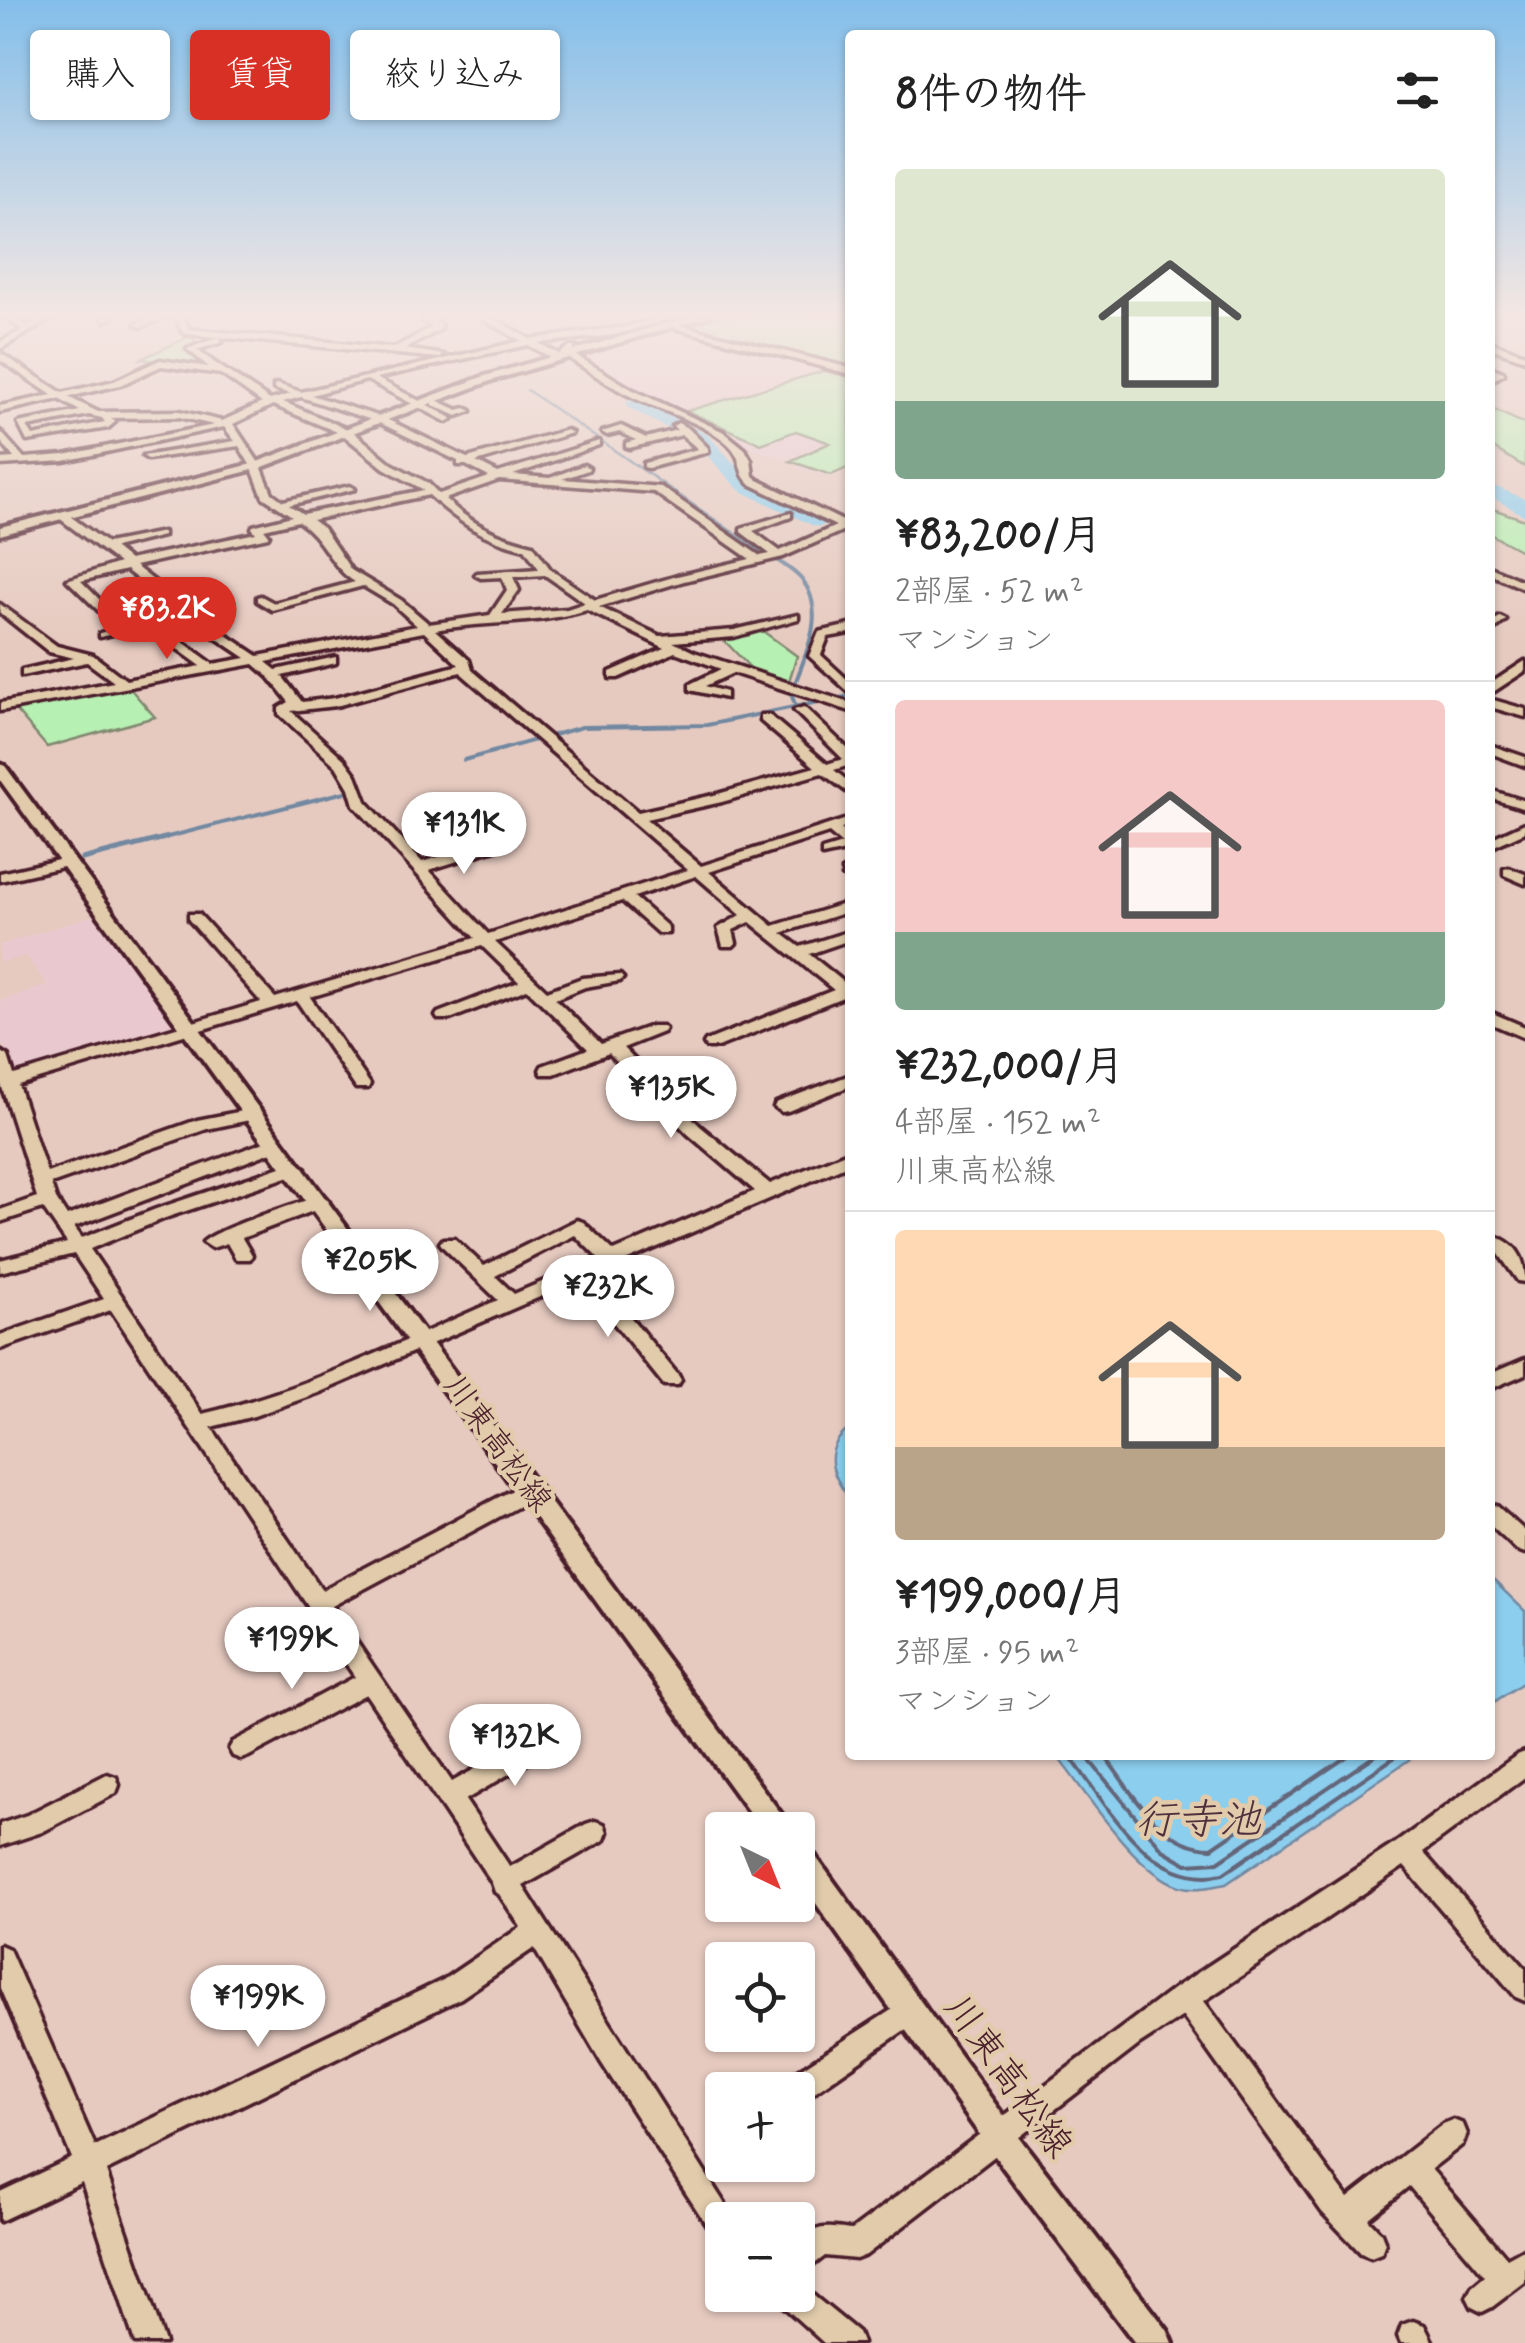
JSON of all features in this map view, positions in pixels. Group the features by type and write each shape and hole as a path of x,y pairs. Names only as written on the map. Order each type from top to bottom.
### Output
{"main road":[{"path":"0,531 256,466 367,425"},
{"name":"川東高松線","path":"0,769 187,1029 296,1168 767,1812"},
{"name":"川東高松線","path":"815,1879 1000,2137 1156,2343"}],"street":[{"path":"20,425 30,439 106,425"},
{"path":"0,462 64,458 219,425"},
{"path":"227,425 256,466 268,495 319,530 347,572 397,602 431,629 466,671 751,916 845,990"},
{"path":"328,425 348,433 362,449 434,495 461,519 490,536 529,547 547,572 593,606 674,648 845,706"},
{"path":"391,425 498,477 657,489 756,558"},
{"path":"702,425 740,449 748,478 845,526"},
{"path":"606,432 621,429 644,442"},
{"path":"462,462 517,447 559,430 502,439 517,447"},
{"path":"629,445 686,432 721,434"},
{"path":"648,464 705,450 686,432"},
{"path":"0,434 19,458"},
{"path":"140,442 156,470"},
{"path":"148,456 241,443"},
{"path":"162,591 103,609 74,580 264,535 257,528 434,495 596,443"},
{"path":"545,482 584,468"},
{"path":"282,504 350,489"},
{"path":"63,516 184,611 274,674 296,703 283,711 340,762 358,791 358,802 484,940 544,998 769,1193"},
{"path":"779,555 745,530 788,516"},
{"path":"0,692 4,706 431,629 593,606 756,558 779,555 845,528"},
{"path":"104,547 159,534"},
{"path":"1496,573 1525,568"},
{"path":"493,620 513,590 506,572"},
{"path":"482,575 547,572"},
{"path":"1496,573 1525,586"},
{"path":"261,599 272,607 362,583"},
{"path":"334,591 346,600"},
{"path":"0,607 53,649 89,658 124,684"},
{"path":"104,635 184,611"},
{"path":"659,640 734,633 794,617"},
{"path":"148,622 211,668"},
{"path":"845,630 823,634 815,656 845,686"},
{"path":"614,675 674,648"},
{"path":"26,673 89,658"},
{"path":"274,674 332,660"},
{"path":"291,707 336,702 466,667"},
{"path":"722,695 694,687 730,669"},
{"path":"1495,687 1523,670"},
{"path":"822,699 845,692"},
{"path":"1495,703 1525,712"},
{"path":"800,710 845,755"},
{"path":"765,718 845,786"},
{"path":"1495,751 1525,762"},
{"path":"639,816 845,762"},
{"path":"1495,796 1525,805"},
{"path":"7,1086 625,896 845,824"},
{"path":"1495,841 1525,826"},
{"path":"830,828 845,841"},
{"path":"419,868 497,844"},
{"path":"827,854 845,847"},
{"path":"0,877 67,862"},
{"path":"1509,872 1525,880"},
{"path":"625,896 663,930"},
{"path":"772,932 845,908"},
{"path":"728,943 724,928 751,916"},
{"path":"194,917 272,1004"},
{"path":"800,952 845,937"},
{"path":"544,998 582,982 615,978"},
{"path":"444,1016 529,984"},
{"path":"712,1044 845,994"},
{"path":"301,995 362,1084"},
{"path":"1495,1018 1525,1033"},
{"path":"548,1070 657,1029"},
{"path":"0,1056 43,1191 63,1224 538,1930 610,2052 708,2202"},
{"path":"782,1107 845,1082"},
{"path":"0,1216 43,1191 203,1124 253,1114"},
{"path":"63,1224 276,1144"},
{"path":"199,1422 247,1412 295,1394 845,1159"},
{"path":"0,1266 78,1247 162,1213 296,1168"},
{"path":"212,1242 320,1202"},
{"path":"482,1275 577,1226 610,1259"},
{"path":"232,1234 243,1256"},
{"path":"1495,1242 1525,1276"},
{"path":"449,1243 510,1302"},
{"path":"582,1271 671,1380"},
{"path":"0,1342 115,1302"},
{"path":"1495,1380 1525,1366"},
{"path":"317,1602 531,1490"},
{"path":"1495,1517 1525,1544"},
{"path":"240,1749 368,1682"},
{"path":"447,1798 556,1735"},
{"path":"815,2245 821,2240 856,2245 1186,1996 1406,1850 1525,1763"},
{"path":"0,1835 33,1824 107,1785"},
{"path":"504,1884 595,1832"},
{"path":"1406,1850 1525,1988"},
{"path":"0,2207 452,1989 538,1930"},
{"path":"0,1958 102,2195 150,2343"},
{"path":"1186,1996 1293,2149 1371,2242"},
{"path":"815,2075 910,2011"},
{"path":"1346,2216 1453,2134"},
{"path":"1410,2167 1504,2279"},
{"path":"811,2312 847,2343"}],"shaded area":[{"path":"711,425 845,425 845,470 829,477 796,468 799,465 748,447"},
{"path":"98,914 176,1023 170,1029 22,1072 15,1070 0,1039 0,1001 47,985 26,955 0,963 0,945"}],"green space":[{"path":"719,425 845,425 845,469 831,475 790,461 830,443 796,431 761,444"},
{"path":"1495,425 1525,425 1525,467 1495,449"},
{"path":"1495,510 1525,520 1525,553 1495,537"},
{"path":"760,629 797,656 788,684 757,675 722,638"},
{"path":"127,685 155,717 47,747 12,706"}],"water":[{"path":"845,1432 845,1492 832,1463"},
{"path":"1495,1582 1525,1611 1525,1681 1495,1702"},
{"name":"行寺池","path":"1060,1760 1409,1760 1226,1884 1197,1888 1179,1886 1162,1878 1112,1829"}],"waterway":[{"path":"578,425 753,546"},
{"path":"675,425 702,439 745,486 820,522"},
{"path":"1495,491 1520,503 1525,511"},
{"path":"749,543 790,569 810,593 814,622 791,694 796,707"},
{"path":"834,699 845,697"},
{"path":"796,707 823,701"},
{"path":"464,760 582,727 707,725 796,707"},
{"path":"796,707 798,712"},
{"path":"156,840 345,792"},
{"path":"82,859 165,838"}]}
